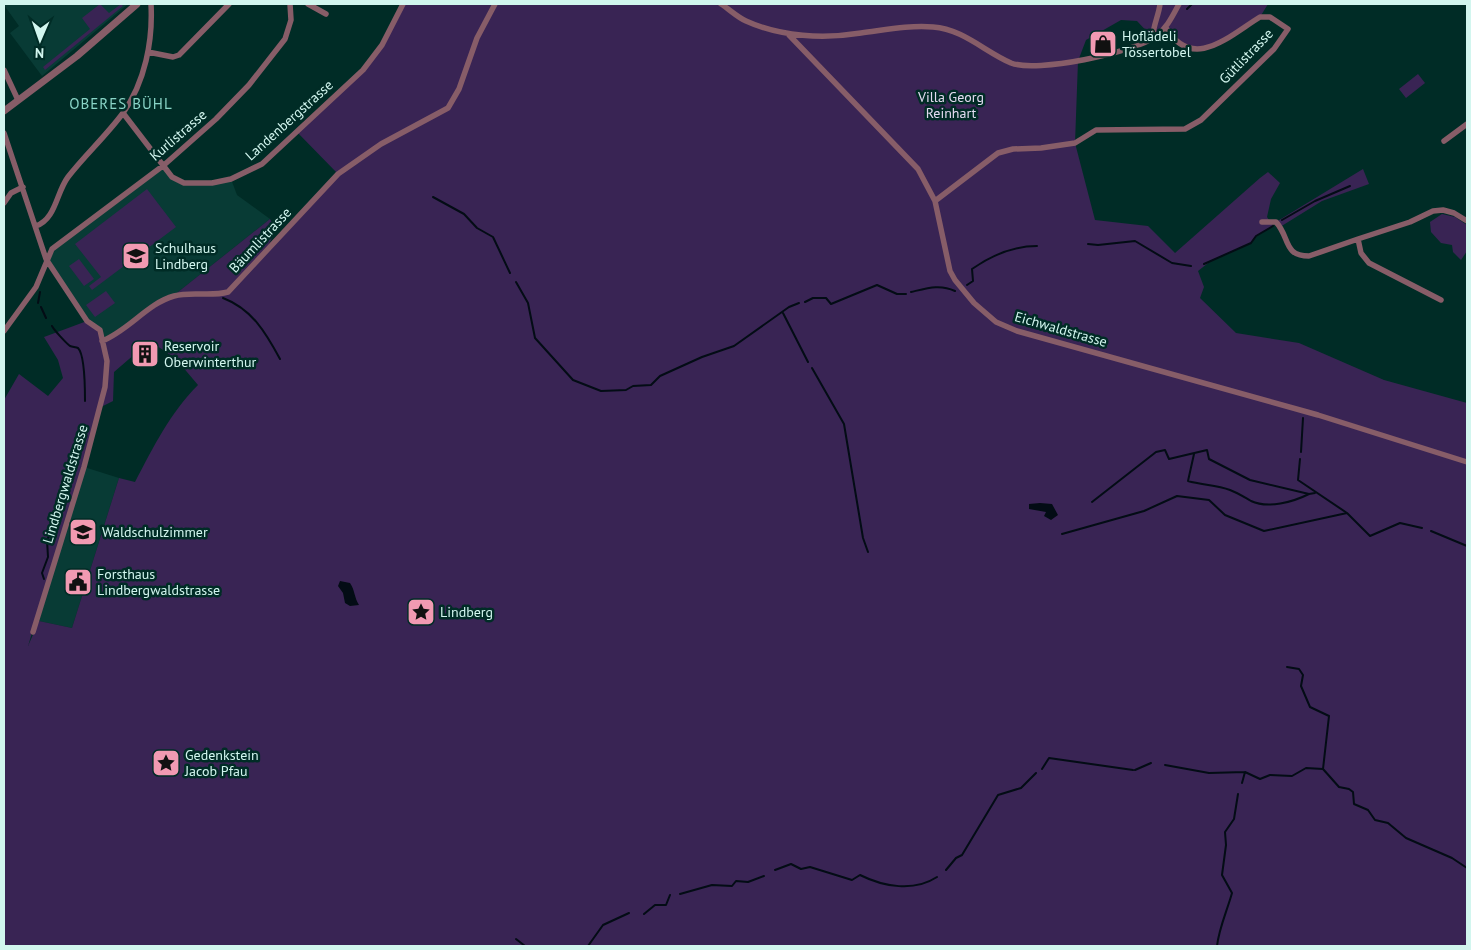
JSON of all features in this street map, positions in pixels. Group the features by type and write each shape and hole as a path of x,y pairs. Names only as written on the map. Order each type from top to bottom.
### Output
{"street":[{"path":"4,110 77,56 137,4"},
{"path":"36,226 45,222 50,217 60,189 68,177 123,112 142,75 148,52 151,34 151,4"},
{"path":"148,52 173,57 179,55 228,4"},
{"name":"Kurlistrasse","path":"46,259 52,249 164,164 232,103 276,52 290,28 290,4"},
{"path":"308,4 326,14"},
{"name":"Landenbergstrasse","path":"123,112 178,180 195,183 231,180 262,164 363,70 386,38 403,4"},
{"name":"Bäumlistrasse","path":"102,341 117,336 158,304 173,296 228,292 338,174 381,144 448,108 459,89 477,38 495,4"},
{"path":"721,4 745,21 789,35 859,34 900,27 934,27 956,32 1013,63 1032,65 1078,61 1137,47 1166,28 1178,4"},
{"path":"1153,38 1152,31 1158,20 1160,4"},
{"name":"Gütlistrasse","path":"935,202 998,153 1013,149 1041,148 1075,142 1096,130 1186,129 1201,120 1274,50 1288,29 1270,17 1260,17 1209,49 1194,50 1180,45 1166,28"},
{"name":"Eichwaldstrasse","path":"789,35 918,169 935,202 950,271 974,303 996,322 1017,331 1318,415 1467,462"},
{"path":"4,70 18,100"},
{"path":"1444,141 1467,124"},
{"path":"4,133 46,259 87,321 100,330 102,341"},
{"path":"4,202 11,193 22,186"},
{"path":"1262,222 1276,222 1282,230 1288,246 1296,254 1309,256 1410,222 1434,211 1454,213 1467,221"},
{"path":"1358,239 1361,253 1369,263 1442,300"},
{"path":"4,331 36,287 46,259"},
{"name":"Lindbergwaldstrasse","path":"33,632 84,468 101,406 107,361 102,341"}],"shaded area":[{"path":"128,4 42,76 10,33 19,26 4,5"},
{"name":"Schulhaus Lindberg","path":"164,165 172,177 184,183 231,179 237,195 270,219 173,296 102,341 46,259 52,249"},
{"name":"Waldschulzimmer","path":"84,467 119,478 72,628 39,621"},
{"path":"1029,504 1052,504 1058,515 1051,520 1044,516 1046,512 1029,509"},
{"path":"340,581 350,583 359,605 350,606 345,603 343,593 338,586"}],"green space":[{"path":"100,4 109,13 121,4 123,6 45,70 43,67 90,29 82,18"},
{"name":"Lindberg","path":"403,4 1268,4 1260,17 1209,49 1180,45 1166,28 1153,38 1137,21 1121,20 1086,40 1078,61 1075,143 1095,220 1148,226 1175,253 1268,172 1280,183 1271,199 1267,217 1273,226 1256,236 1251,243 1212,260 1198,271 1204,287 1200,298 1236,333 1299,343 1384,380 1467,403 1467,946 4,946 4,400 19,374 48,396 63,378 58,360 44,337 87,321 100,330 102,341 173,296 270,219 276,230 269,244 338,174 297,132 363,70 382,45","holes":["150,341 176,359 198,385 171,419 135,482 119,478 72,628 39,621 28,646 101,407 113,401 114,372"]},
{"path":"1418,74 1425,83 1406,98 1399,89"},
{"path":"1363,169 1369,184 1322,201 1280,227 1276,222"},
{"path":"147,189 176,227 92,290 89,286 101,277 75,244"},
{"path":"1442,214 1455,217 1467,225 1467,251 1461,260 1453,252 1452,245 1441,243 1431,232 1430,222"},
{"path":"79,259 94,279 84,286 69,266"},
{"path":"106,291 115,303 95,317 86,305"}],"waterway":[{"path":"1187,9 1192,4"},
{"path":"1282,220 1315,201 1350,186"},
{"path":"433,197 464,214 477,228 493,237 510,273"},
{"path":"1204,264 1251,243 1256,236 1273,226"},
{"path":"1088,244 1098,245 1135,241 1172,263 1191,266"},
{"path":"967,285 973,281 972,269 987,260 1003,252 1028,246 1037,246"},
{"path":"516,282 528,303 535,338 573,380 601,391 626,390 633,386 651,385 660,376 702,357 734,346 789,307 799,303"},
{"path":"805,302 813,298 826,298 831,304 877,285 897,294 906,294"},
{"path":"911,292 939,287 955,291"},
{"path":"38,303 40,292"},
{"path":"223,298 250,315 263,331 280,359"},
{"path":"41,307 46,318"},
{"path":"783,313 808,362"},
{"path":"52,326 70,346 78,348 80,352 84,373 85,401"},
{"path":"812,368 844,424 863,538 868,552"},
{"path":"1301,452 1303,418"},
{"path":"1092,502 1156,452 1165,450 1169,459 1207,450 1209,459 1250,480 1309,494 1315,493"},
{"path":"1194,454 1188,481 1225,488 1251,501 1265,504 1288,502 1309,494"},
{"path":"1300,459 1298,480 1347,513 1370,536 1400,523 1422,528"},
{"path":"44,579 42,573 48,557 47,540 55,525 62,495"},
{"path":"1062,534 1144,511 1177,496 1209,500 1225,515 1264,531 1347,513"},
{"path":"1431,531 1467,546"},
{"path":"1287,667 1299,669 1303,675 1301,686 1310,707 1329,716 1323,769"},
{"path":"1042,769 1049,758 1133,770"},
{"path":"1135,770 1151,763"},
{"path":"1165,765 1209,773 1245,772 1260,779 1270,775 1292,776 1306,768 1323,769 1339,787 1353,792 1354,804 1368,810 1375,820 1388,823 1406,838 1452,858 1467,868"},
{"path":"1242,783 1245,772"},
{"path":"946,870 956,858 962,855 998,795 1021,788 1036,773"},
{"path":"1217,946 1221,926 1232,893 1222,875 1226,845 1225,832 1234,819 1238,794"},
{"path":"775,870 791,864 801,869 810,867 852,880 860,875 889,885 899,886 919,885 937,877"},
{"path":"680,894 712,885 732,886 736,881 748,882 764,876"},
{"path":"644,914 655,905 666,905 670,895"},
{"path":"588,946 603,925 629,913"},
{"path":"516,939 525,946"}],"place":[{"name":"Hoflädeli Tössertobel","path":"1103,44"},
{"name":"Schulhaus Lindberg","path":"136,256"},
{"name":"Reservoir Oberwinterthur","path":"145,354"},
{"name":"Waldschulzimmer","path":"83,532"},
{"name":"Forsthaus Lindbergwaldstrasse","path":"78,582"},
{"name":"Lindberg","path":"421,612"},
{"name":"Gedenkstein Jacob Pfau","path":"166,763"}],"district":[{"name":"OBERES BÜHL","path":"121,104"}],"park label":[{"name":"Villa Georg Reinhart","path":"951,105"}]}
